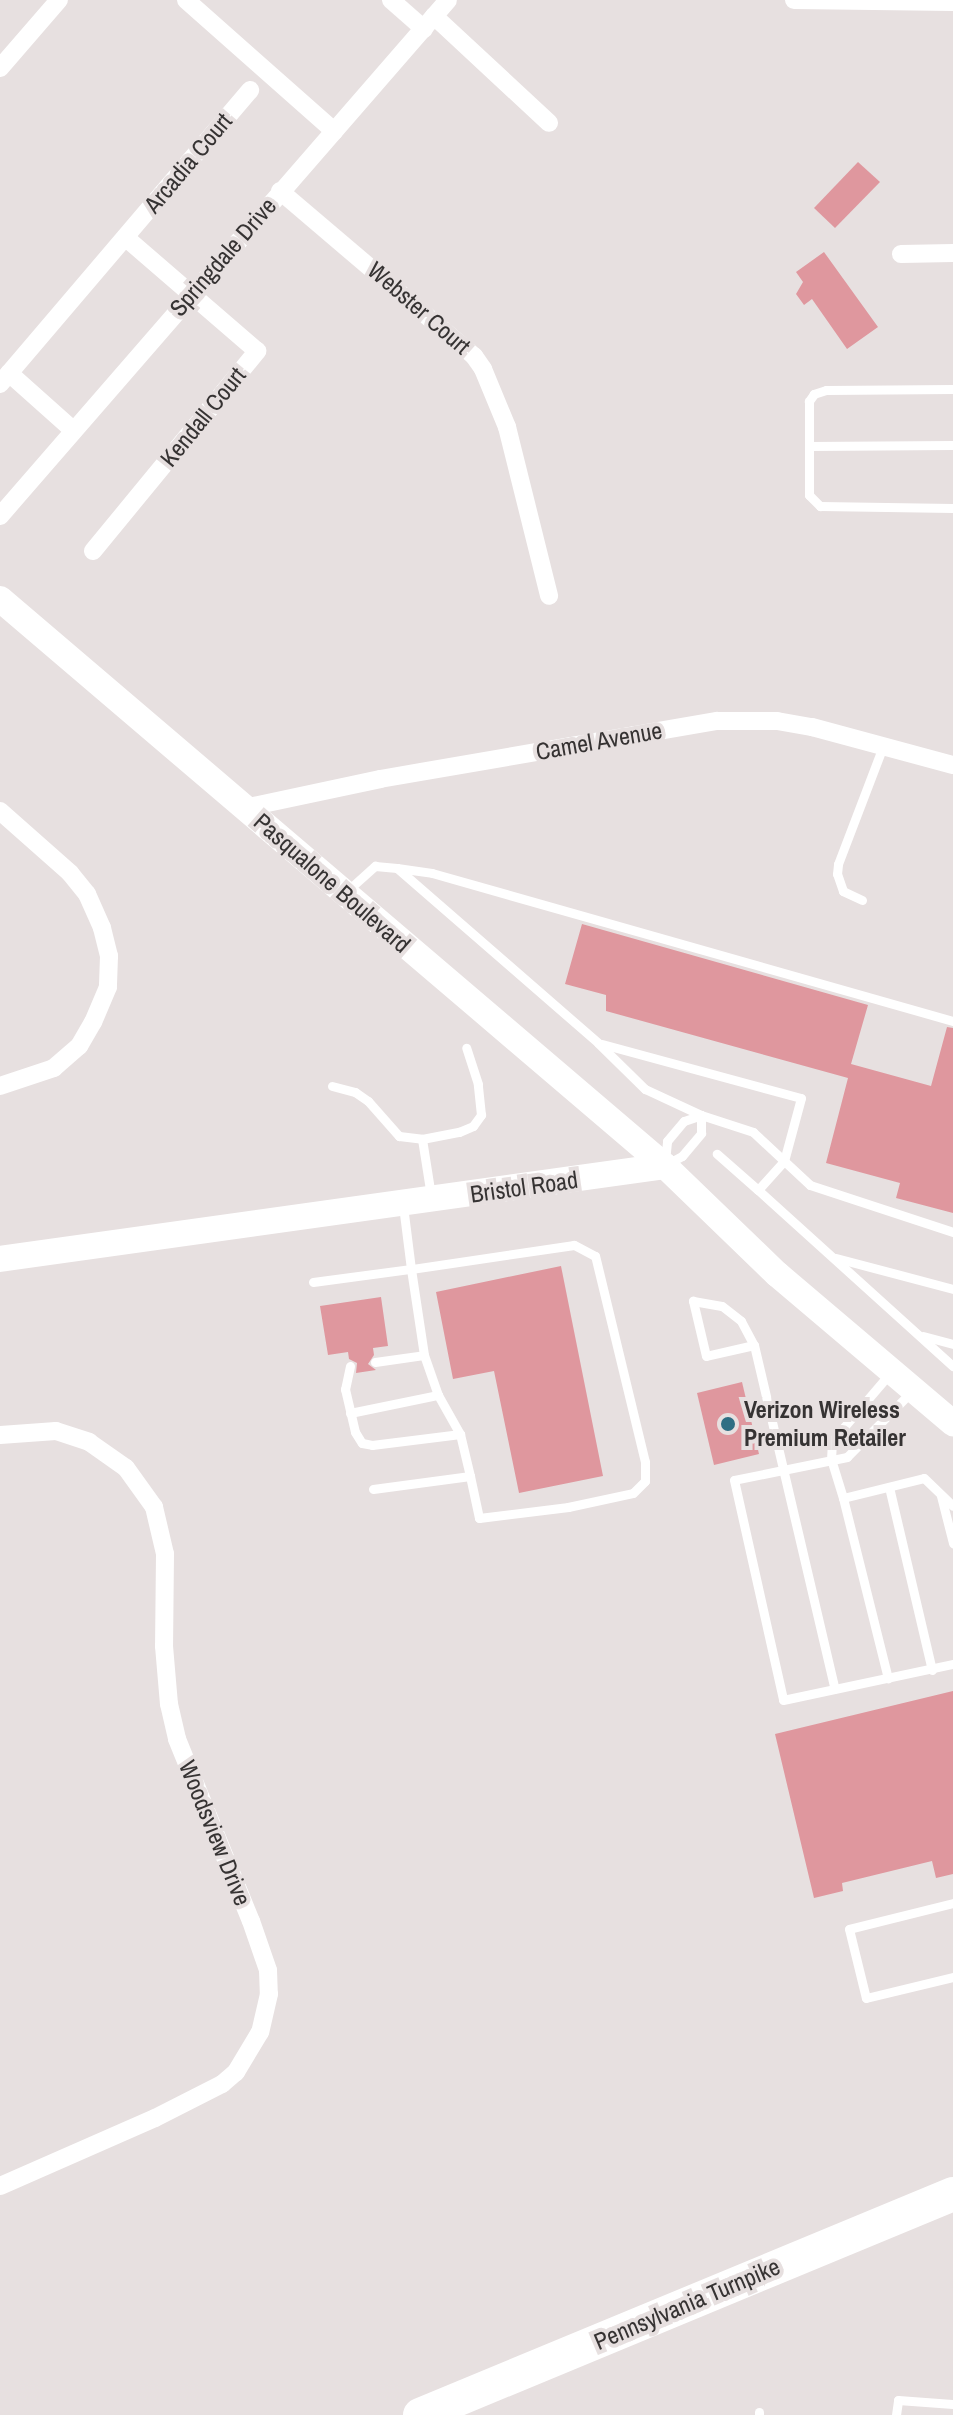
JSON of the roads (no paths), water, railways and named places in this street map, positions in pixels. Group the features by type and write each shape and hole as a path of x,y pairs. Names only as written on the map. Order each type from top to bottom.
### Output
{"highway":[{"name":"Pennsylvania Turnpike","path":"420,2415 953,2194"},
{"name":"Pennsylvania Turnpike","path":"478,2415 953,2218"}],"main road":[{"name":"Pasqualone Boulevard","path":"0,599 665,1166"},
{"name":"Bristol Road","path":"0,1259 665,1166"},
{"path":"665,1166 777,1274 953,1423"}],"street":[{"path":"0,68 59,0"},
{"path":"186,0 334,131"},
{"path":"391,0 429,22 549,123"},
{"name":"Springdale Drive","path":"0,516 448,0"},
{"path":"794,0 953,2"},
{"name":"Arcadia Court","path":"73,430 5,378 250,90"},
{"name":"Webster Court","path":"280,191 474,356 483,369 507,427 549,596"},
{"path":"125,237 191,294"},
{"path":"901,254 953,253"},
{"name":"Kendall Court","path":"93,551 257,351 191,294"},
{"name":"Camel Avenue","path":"244,808 380,779 693,724 777,721 953,765"},
{"path":"0,811 70,873 87,894 102,928 109,956 108,987 79,1046 54,1068 0,1086"},
{"name":"Woodsview Drive","path":"0,1435 56,1431 89,1442 126,1468 154,1507 165,1554 164,1646 169,1704 177,1739 251,1921 268,1970 269,1994 260,2032 236,2072 222,2084 155,2118 0,2186"}],"lane":[{"path":"953,389 826,390 814,394 809,401 809,495 820,506 953,508"},
{"path":"809,446 953,445"},
{"path":"862,900 843,891 837,874 883,746"},
{"path":"344,895 375,866 432,873 953,1021"},
{"path":"397,868 598,1043 645,1089 701,1115 753,1132 810,1185 953,1232"},
{"path":"598,1043 801,1098 784,1161 758,1190"},
{"path":"332,1086 355,1092 368,1101 399,1136 422,1139 459,1132 478,1122 481,1106 478,1084 466,1048"},
{"path":"665,1166 667,1141 684,1121 701,1115"},
{"path":"665,1166 682,1156 701,1133 701,1115"},
{"path":"422,1139 432,1199"},
{"path":"717,1154 953,1366"},
{"path":"313,1282 411,1269 574,1245 595,1256 645,1462 645,1481 633,1493 568,1507 479,1518 460,1434 438,1395 424,1355 411,1269 403,1203"},
{"path":"832,1257 953,1289"},
{"path":"754,1345 706,1356 693,1301 722,1306 741,1321 754,1345 835,1689"},
{"path":"920,1335 953,1344"},
{"path":"375,1362 424,1355"},
{"path":"350,1366 345,1389 355,1432 362,1443 372,1445 460,1434"},
{"path":"888,1678 831,1459 832,1441 892,1371"},
{"path":"913,1389 847,1457 734,1480 783,1700 953,1664"},
{"path":"350,1413 438,1395"},
{"path":"373,1489 470,1476"},
{"path":"843,1498 924,1478 953,1506"},
{"path":"889,1487 932,1670"},
{"path":"941,1495 953,1543"},
{"path":"953,1903 849,1929 866,1998 953,1977"},
{"path":"896,2415 898,2400 953,2404"}],"place":[{"name":"Verizon Wireless Premium Retailer","path":"728,1424"}]}
